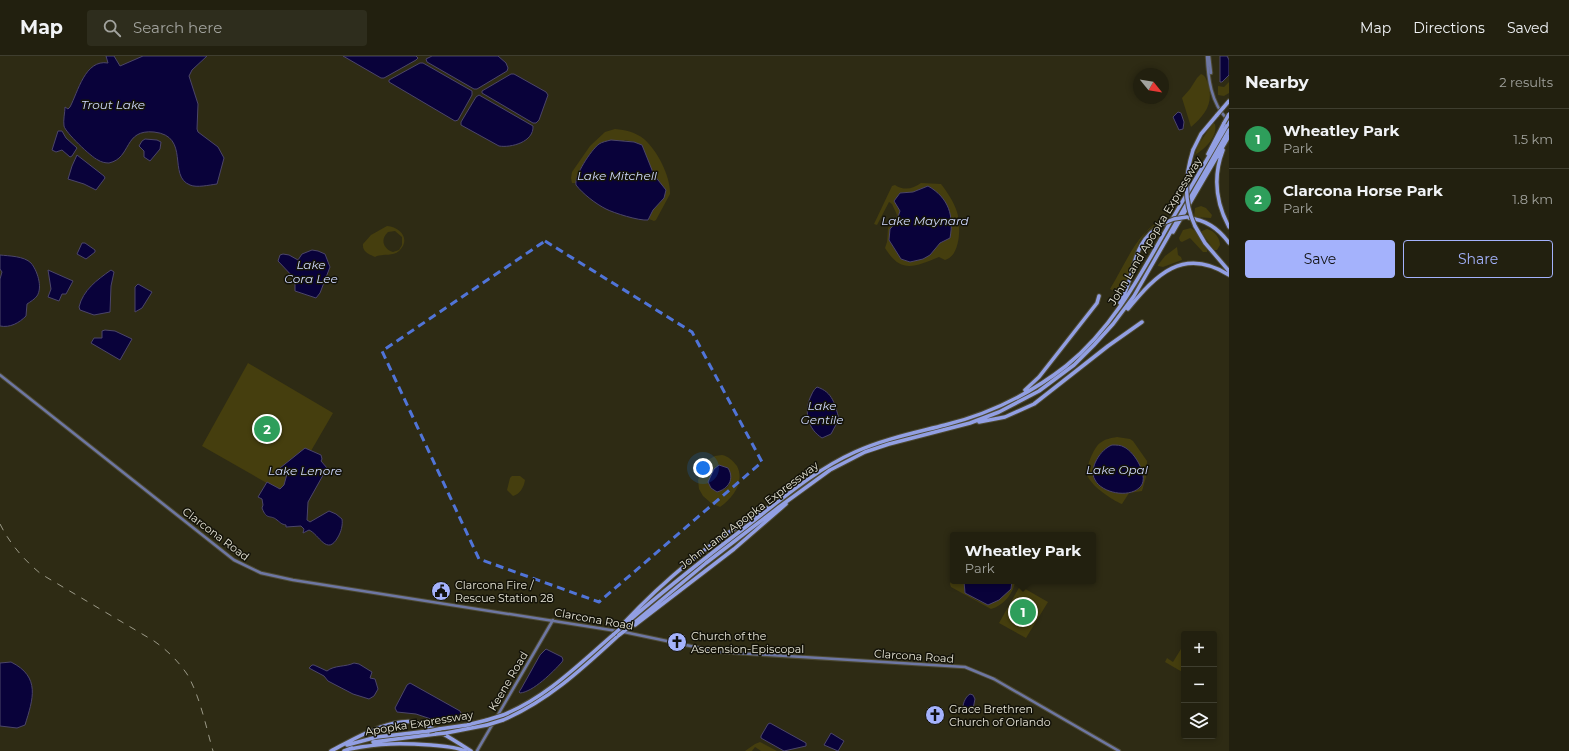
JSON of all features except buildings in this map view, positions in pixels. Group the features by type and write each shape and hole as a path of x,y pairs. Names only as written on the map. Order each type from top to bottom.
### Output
{"highway":[{"path":"1229,101 1201,134 1193,150 1187,176 1186,192 1188,210 1195,226 1205,243 1229,271"},
{"path":"1228,124 1229,114"},
{"name":"John Land Apopka Expressway","path":"630,627 673,589 828,468 855,452 882,441 946,425 978,415 1006,403 1033,388 1066,366 1089,345 1105,327 1130,294 1192,184 1228,124"},
{"name":"John Land Apopka Expressway","path":"828,468 865,452 889,444 970,423 1011,406 1050,383 1080,359 1113,324 1134,296 1228,124"},
{"path":"1159,252 1185,213 1229,137"},
{"path":"1229,137 1220,159 1216,179 1219,202 1229,228"},
{"path":"1105,327 1123,299 1140,245 1152,230 1174,219 1186,217 1200,220 1212,226 1222,234 1229,243"},
{"path":"1113,324 1153,280 1172,268 1186,264 1201,264 1216,268 1229,275"},
{"path":"1006,403 1030,387 1039,377 1097,303 1099,296"},
{"path":"970,423 1005,417 1034,404 1108,346 1142,322"},
{"name":"John Land Apopka Expressway","path":"622,626 674,583 783,498 823,472"},
{"path":"630,627 734,549 792,497"},
{"path":"622,626 664,583 735,527 783,498"},
{"name":"Apopka Expressway","path":"331,751 367,739 467,725 503,715 529,702 550,689 622,626"},
{"name":"Apopka Expressway","path":"344,751 380,741 446,733 487,725 503,720 524,710 551,694 630,627"},
{"path":"331,751 388,725 403,721 415,722 424,725 471,751"},
{"path":"350,749 400,743 448,746 465,751"}],"main road":[{"path":"1208,56 1211,86 1216,104 1228,124"},
{"name":"Clarcona Road","path":"0,375 234,560 261,573 293,580 635,634 719,652 965,667 994,679 1119,751"},
{"name":"Keene Road","path":"477,751 553,620"}],"highlighted area":[{"path":"545,241 692,332 762,462 599,602 479,559 382,351"}],"shaded area":[{"path":"1201,74 1205,77 1210,91 1209,103 1204,113 1191,127 1182,98"},
{"path":"1229,82 1229,93 1224,96 1218,95 1218,86 1224,87"},
{"path":"1213,123 1215,124 1215,133 1213,138 1207,146 1195,155 1198,145"},
{"path":"615,129 630,132 644,139 654,150 666,172 670,187 670,194 656,220 654,221 649,219 653,210 661,201 658,180 650,167 642,145 625,140 576,183 572,183 572,172 590,146 605,132"},
{"path":"921,183 941,184 957,212 959,231 957,246 950,257 945,260 939,257 909,266 897,262 885,248 888,228 895,223 897,215 892,204 889,202 877,225 874,224 892,186 895,185 905,189","holes":["928,186 952,226 950,237 940,243 930,255 910,262 901,259 889,240 900,211 895,201 900,193 913,192"]},
{"path":"1201,206 1206,208 1212,215 1211,218 1194,217 1195,208"},
{"path":"1164,218 1146,232 1154,224"},
{"path":"387,226 392,227 400,231 403,235 403,247 396,253 375,257 366,252 363,247 363,244 371,235","holes":["395,231 402,237 402,245 399,250 393,252 387,249 383,241 388,232"]},
{"path":"1191,228 1195,231 1207,248 1207,252 1203,252 1190,238 1182,242 1180,241 1179,238 1183,230"},
{"path":"1207,229 1215,233 1218,237 1220,245 1217,250 1214,250 1202,233 1202,231"},
{"path":"1146,232 1139,242 1129,275 1120,294 1116,295 1116,292 1110,289 1132,249"},
{"path":"1177,247 1178,255 1182,260 1163,267 1158,266 1165,256"},
{"path":"248,363 333,413 286,494 202,446"},
{"path":"1117,437 1130,439 1133,441 1147,461 1146,477 1142,491 1129,493 1122,504 1113,500 1098,489 1090,481 1087,474 1090,459 1098,445 1108,439","holes":["1119,445 1128,449 1143,483 1141,487 1138,490 1119,492 1099,486 1093,476 1099,455 1104,450"]},
{"path":"722,455 732,461 737,466 740,478 739,484 733,494 720,507 711,503 703,496 699,489 698,480 706,461 715,456","holes":["716,466 730,482 728,487 723,490 709,485 708,482"]},
{"path":"512,476 520,476 525,480 524,485 518,494 513,496 507,490 510,478"},
{"path":"950,584 964,584 965,593 988,605 1011,589 1012,584 1014,584 1013,590 1004,602 991,609 951,587"},
{"path":"1020,586 1048,602 1026,638 999,623"},
{"path":"1181,649 1181,671 1165,662 1167,658 1173,662"},
{"path":"760,742 777,751 761,751 755,747 752,751 745,751"}],"water":[{"name":"Trout Lake","path":"106,56 114,56 120,66 143,56 207,56 192,70 189,76 198,104 198,132 218,147 224,158 217,184 196,186 190,185 183,180 180,173 176,148 172,141 165,135 154,132 144,132 137,135 132,139 121,156 109,163 102,162 95,158 65,129 65,107 68,109 70,107 79,85 88,71 93,66 100,63 108,63"},
{"path":"343,56 416,56 418,58 384,78 381,78"},
{"path":"432,56 498,56 506,63 508,68 507,71 477,89 474,89 427,62 426,59"},
{"path":"1220,56 1227,56 1229,60 1229,75 1222,82 1220,82"},
{"path":"420,63 423,63 472,91 472,95 458,120 455,121 389,82 389,80"},
{"path":"511,74 514,74 546,92 548,95 539,120 536,123 533,123 482,93 482,91"},
{"path":"479,95 533,126 530,136 521,143 515,145 499,146 461,125 461,122 476,97"},
{"path":"1178,112 1181,113 1184,122 1183,129 1179,130 1173,117"},
{"path":"58,131 62,131 66,138 77,148 72,156 70,157 62,150 56,152 52,150"},
{"path":"145,139 157,140 161,142 160,149 150,161 144,157 144,151 139,146"},
{"name":"Lake Mitchell","path":"611,140 634,142 642,145 654,175 666,190 664,198 653,210 648,220 620,215 606,209 582,192 576,185 580,170 592,152 599,144"},
{"path":"77,155 104,176 105,178 96,190 68,179"},
{"name":"Lake Maynard","path":"928,186 941,196 948,208 951,222 950,238 940,243 930,255 923,259 910,262 901,259 889,240 890,229 896,223 900,211 894,201 900,193 913,192"},
{"path":"82,243 85,243 95,250 95,252 86,259 77,254"},
{"name":"Lake Cora Lee","path":"312,250 325,254 330,267 320,293 316,298 295,291 295,279 278,261 280,255 283,254 289,255 298,260 302,254"},
{"path":"0,255 24,259 31,263 39,283 39,292 37,296 27,304 26,316 11,326 0,326 0,279 2,272 0,269"},
{"path":"48,270 73,281 66,294 62,294 59,301 48,297 51,289"},
{"path":"111,270 114,272 111,286 110,312 94,315 80,310 79,307 81,301 87,290"},
{"path":"138,284 152,292 142,308 135,312 135,287"},
{"path":"102,331 115,331 132,339 120,360 91,343 94,338 102,338"},
{"name":"Lake Gentile","path":"817,387 827,392 830,396 839,419 831,434 822,438 813,430 807,415 810,398"},
{"name":"Lake Opal","path":"1112,445 1121,446 1128,450 1133,454 1140,466 1143,478 1142,484 1134,491 1128,493 1116,493 1103,488 1095,480 1093,475 1094,465 1104,450"},
{"name":"Lake Lenore","path":"305,448 321,455 321,461 327,468 308,502 307,520 310,522 329,511 342,519 341,531 334,543 330,545 327,545 309,530 303,533 304,529 301,526 286,527 286,525 282,524 275,518 265,515 262,508 262,499 258,497 267,482 280,489 284,485 287,474 278,473 280,468"},
{"path":"719,465 728,468 731,476 727,486 721,491 717,492 711,488 708,482 714,469"},
{"path":"964,584 1012,584 1011,589 999,600 988,605 965,593"},
{"path":"546,649 562,657 562,662 537,685 525,692 520,693 519,692 540,655"},
{"path":"11,662 21,668 27,675 31,682 32,689 32,698 25,725 17,728 0,726 0,663"},
{"path":"354,663 359,664 372,672 370,678 375,679 378,689 374,696 369,699 353,694 328,681 324,676 309,668 314,665 327,671"},
{"path":"410,683 460,711 462,715 460,718 437,721 416,714 397,712 395,708 407,685"},
{"path":"970,694 973,695 975,699 973,709 967,712 963,711 964,701"},
{"path":"770,723 806,743 806,746 784,751 761,738 768,724"},
{"path":"831,733 844,741 838,751 824,745"}],"railway":[{"path":"0,524 18,551 41,574 154,641 176,660 187,674 196,692 213,751"}],"place":[{"name":"Clarcona Horse Park","path":"267,429"},
{"name":"Clarcona Fire / Rescue Station 28","path":"441,591"},
{"name":"Wheatley Park","path":"1023,612"},
{"name":"Church of the Ascension-Episcopal","path":"677,642"},
{"name":"Grace Brethren Church of Orlando","path":"935,715"}]}
